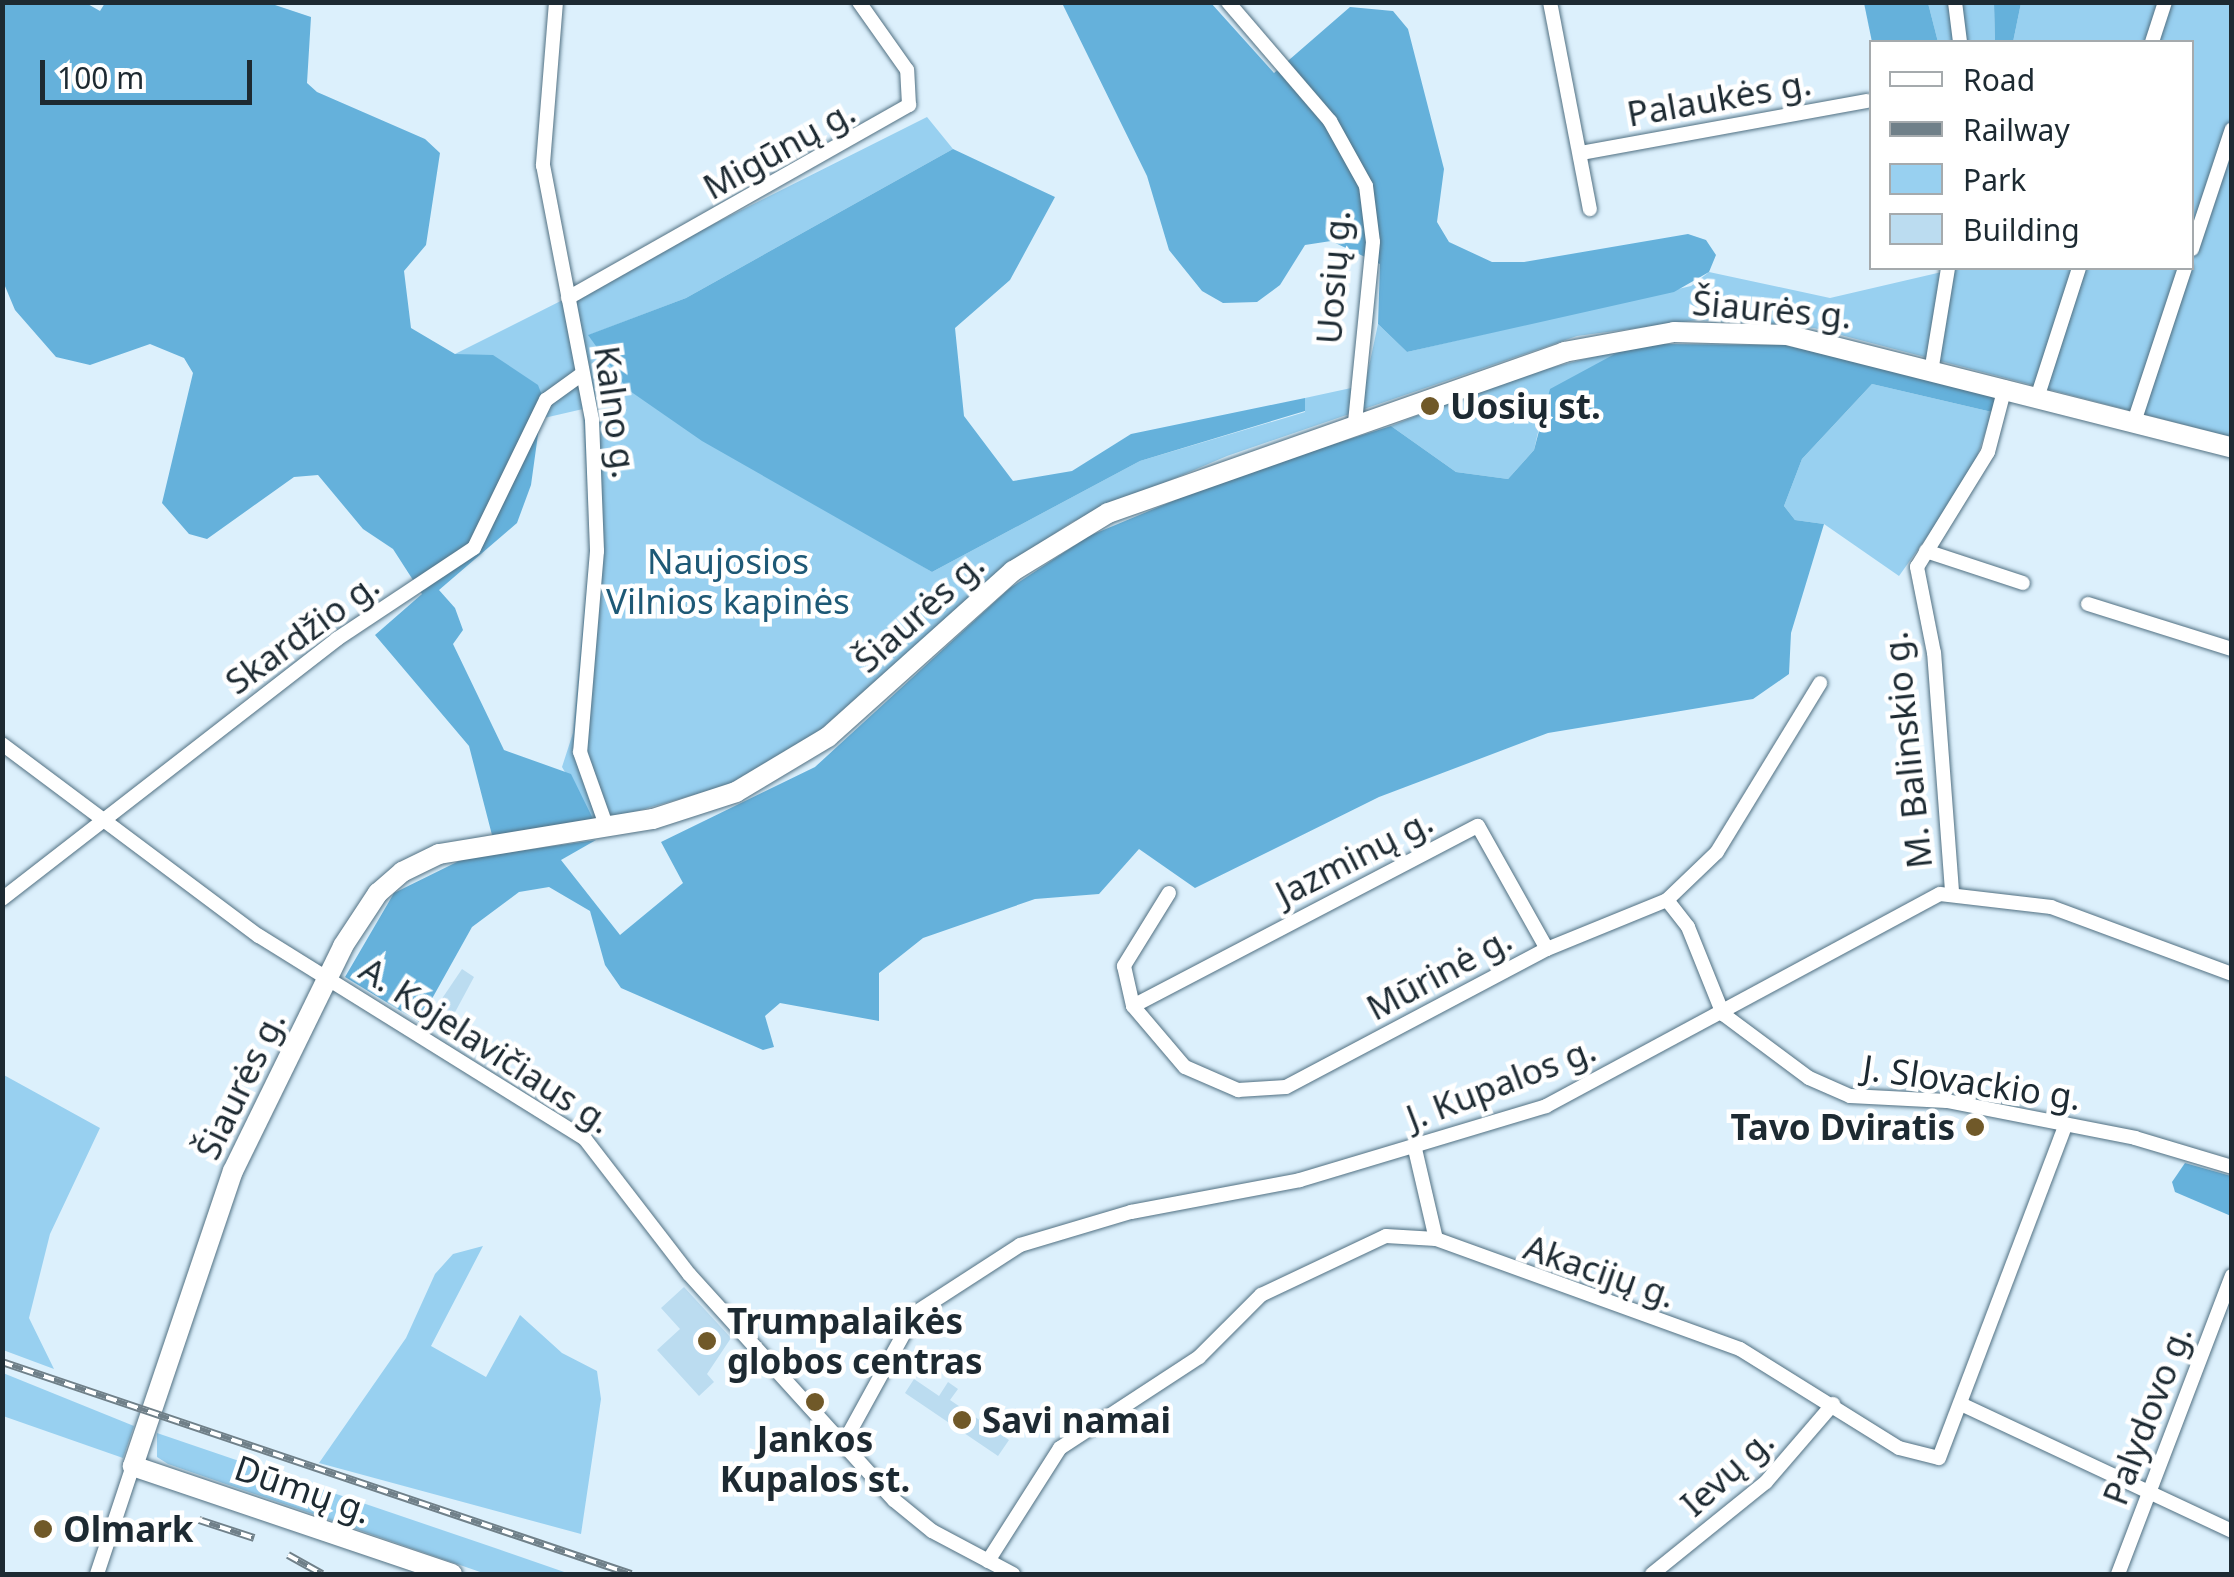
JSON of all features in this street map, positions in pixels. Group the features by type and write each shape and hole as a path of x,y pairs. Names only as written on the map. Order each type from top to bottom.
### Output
{"main road":[{"name":"Šiaurės g.","path":"133,1466 213,1220 328,979 378,893 419,862 690,810 797,759 1013,572 1108,513 1537,359 1674,332 1788,335 1932,366 2232,448"},
{"name":"Dūmų g.","path":"133,1466 452,1574"}],"street":[{"name":"Kalno g.","path":"556,2 544,166 582,374 598,508 580,752 607,828"},
{"name":"Migūnų g.","path":"568,298 909,105 910,76 859,2"},
{"name":"Uosių g.","path":"1228,2 1330,122 1366,186 1372,242 1355,422"},
{"path":"1550,2 1590,209"},
{"path":"1955,2 1960,40"},
{"path":"2153,40 2165,2"},
{"name":"Palaukės g.","path":"1582,154 1867,101"},
{"path":"2194,243 2232,129"},
{"path":"1932,366 1948,270"},
{"path":"2038,395 2079,270"},
{"path":"2134,422 2184,270"},
{"name":"Skardžio g.","path":"2,900 107,823 337,639 474,548 546,400 582,374"},
{"name":"M. Balinskio g.","path":"1952,892 1934,653 1915,587 1926,551 1988,452 2005,386"},
{"path":"1926,551 2023,583"},
{"path":"2088,604 2232,649"},
{"name":"Mūrinė g.","path":"1133,1006 1185,1066 1258,1091 1299,1081 1547,949 1667,900 1717,852 1820,682"},
{"name":"A. Kojelavičiaus g.","path":"2,744 328,979 602,1153 688,1274 842,1446 915,1519 1013,1574"},
{"name":"Jazminų g.","path":"1133,1006 1478,826 1547,949"},
{"path":"1952,892 2051,907 2232,974"},
{"name":"J. Kupalos g.","path":"842,1446 916,1314 1020,1245 1415,1149 1582,1091 1952,892"},
{"path":"1133,1006 1124,966 1169,893"},
{"path":"1667,900 1688,927 1723,1014"},
{"name":"J. Slovackio g.","path":"1723,1014 1770,1054 1850,1096 1931,1099 2066,1124 2232,1167"},
{"name":"Akacijų g.","path":"988,1561 1048,1458 1199,1357 1260,1295 1368,1240 1436,1239 1740,1348 1899,1448 1935,1459 1964,1405 2066,1124"},
{"path":"1415,1149 1436,1239"},
{"name":"Palydovo g.","path":"2118,1574 2232,1276"},
{"name":"Ievų g.","path":"1652,1574 1766,1482 1833,1404"},
{"path":"1964,1405 2232,1531"},
{"name":"Šiaurės g.","path":"98,1574 133,1466"}],"green space":[{"path":"1928,3 1994,3 1995,40 1937,40"},
{"name":"Naujosios Vilnios kapinės","path":"2021,3 2231,3 2231,437 1814,328 1698,320 1577,336 1227,456 1072,522 1004,567 815,735 732,784 595,823 562,767 573,733 590,548 583,409 544,418 455,354 927,117 953,149 686,298 589,335 627,389 932,572 1140,461 1305,412 1305,398 1365,385 1378,324 1407,352 1691,286 1709,272 1830,298 1950,270 2194,270 2194,40 2013,40"},
{"path":"1624,349 1539,428 1534,450 1508,479 1456,472 1391,426 1515,377"},
{"path":"1872,384 1992,412 1971,475 1899,576 1824,524 1795,520 1784,506 1802,459"},
{"path":"2,1074 100,1128 50,1234 29,1318 54,1369 3,1350"},
{"path":"483,1246 431,1346 486,1377 520,1315 562,1353 597,1371 601,1399 581,1534 319,1463 406,1338 435,1274 453,1254"},
{"path":"3,1373 134,1426 123,1458 3,1416"},
{"path":"157,1433 570,1574 486,1574 168,1464 157,1457"}],"shaded area":[{"path":"266,2 311,17 307,83 317,92 425,139 440,153 426,245 404,271 411,328 455,354 493,355 538,385 543,398 531,485 517,523 439,590 455,608 463,630 453,644 504,750 571,774 595,823 492,835 469,746 375,635 422,594 393,549 363,529 318,475 294,477 207,539 189,534 162,503 193,373 184,358 150,344 90,365 56,357 15,310 2,279 2,3 86,3 100,11 105,3"},
{"path":"1062,3 1211,3 1274,73 1350,7 1393,11 1408,29 1444,169 1437,222 1449,242 1492,262 1524,262 1688,234 1706,240 1716,255 1709,272 1674,292 1407,352 1378,324 1380,264 1331,241 1305,245 1280,285 1257,302 1223,303 1202,291 1169,250 1147,176"},
{"path":"1864,3 1928,3 1937,40 1872,40"},
{"path":"1994,3 2021,3 2013,40 1995,40"},
{"path":"953,149 1055,197 1010,280 955,328 964,416 1013,481 1072,471 1131,434 1305,398 1305,411 1140,461 932,572 702,441 627,389 588,335 686,298"},
{"path":"1659,344 1784,345 1998,395 1992,412 1872,384 1802,459 1784,506 1795,520 1824,524 1791,633 1789,674 1753,699 1548,733 1379,797 1195,888 1139,849 1099,894 1035,899 923,938 879,973 879,1021 780,1003 765,1016 774,1047 763,1050 621,988 605,965 590,911 549,887 519,892 472,927 419,1022 345,977 394,893 463,859 596,840 561,860 620,935 683,883 661,842 815,767 1010,588 1089,536 1233,476 1391,426 1456,472 1508,479 1534,450 1550,389 1624,349"},
{"path":"2185,1163 2231,1176 2231,1216 2175,1192 2172,1182"}],"building":[{"path":"462,969 474,977 453,1016 437,1006"},
{"name":"Trumpalaikės globos centras","path":"684,1287 731,1338 707,1374 714,1382 699,1396 657,1350 680,1329 661,1308"},
{"name":"Savi namai","path":"914,1379 939,1396 948,1382 958,1389 950,1400 1009,1440 998,1456 905,1393"}],"railway":[{"path":"2,1362 631,1574"},
{"path":"199,1520 254,1538"},
{"path":"288,1555 322,1574"}],"place":[{"name":"Uosių st.","path":"1430,406"},
{"name":"Tavo Dviratis","path":"1975,1127"},
{"name":"Trumpalaikės globos centras","path":"707,1341"},
{"name":"Jankos Kupalos st.","path":"815,1402"},
{"name":"Savi namai","path":"962,1420"},
{"name":"Olmark","path":"43,1529"}]}
